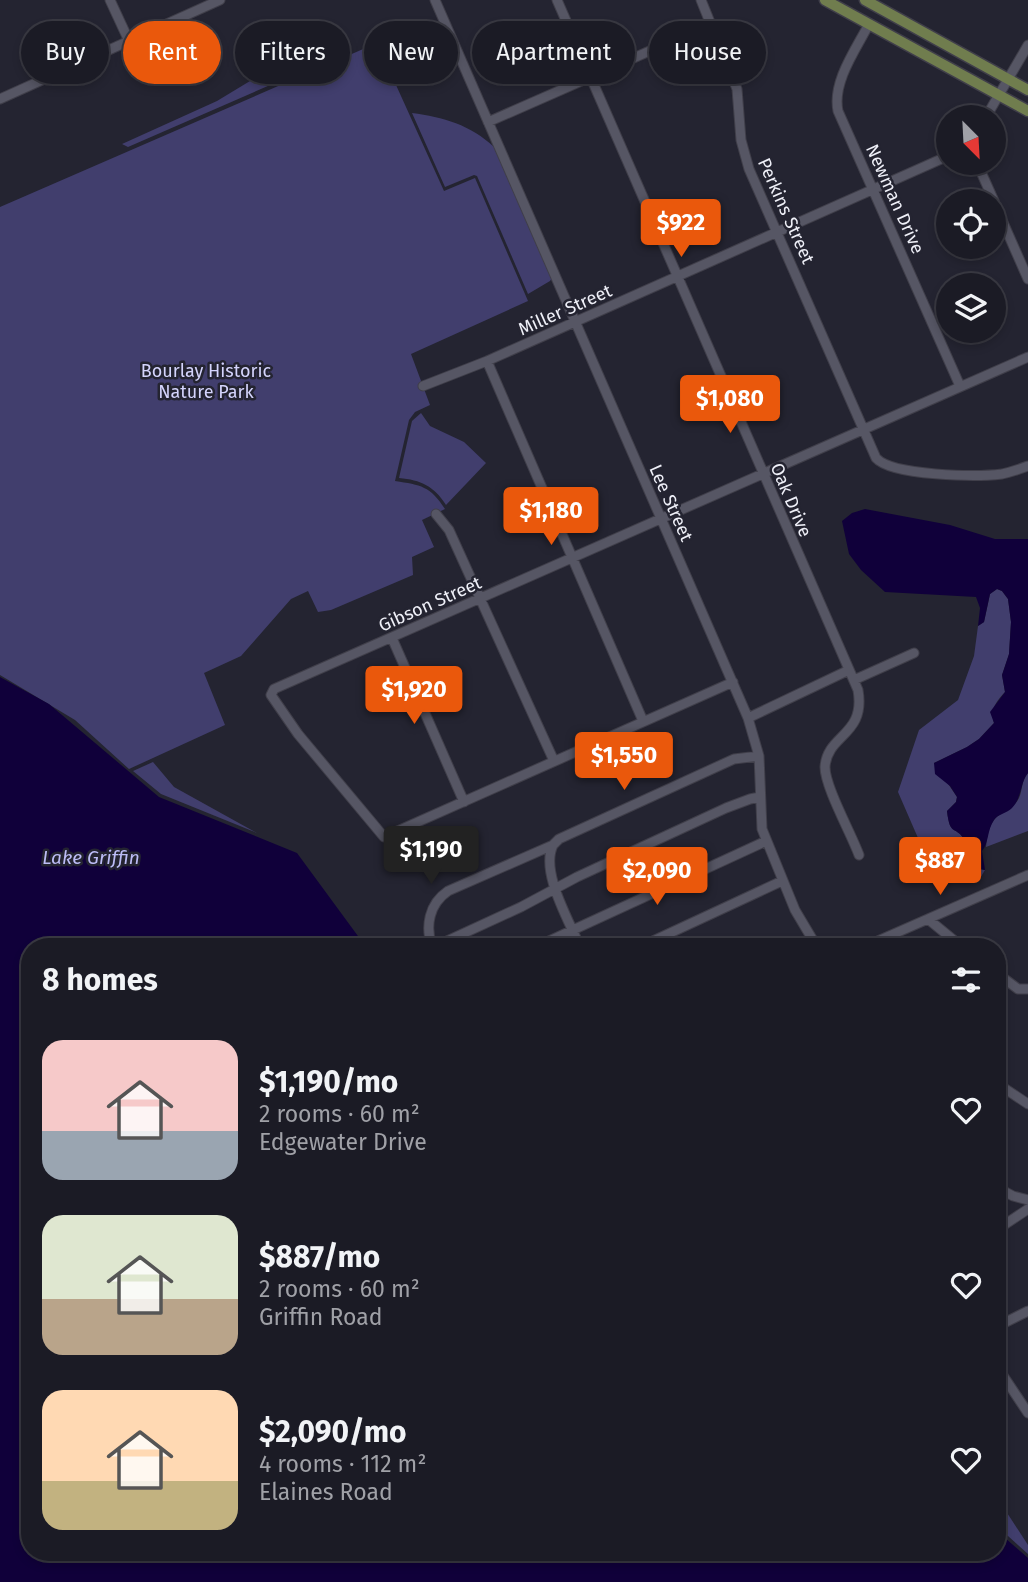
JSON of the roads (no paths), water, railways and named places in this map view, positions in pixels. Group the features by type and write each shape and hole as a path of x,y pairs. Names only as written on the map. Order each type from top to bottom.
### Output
{"main road":[{"path":"825,0 1028,111"},
{"path":"865,0 1028,90"}],"street":[{"path":"110,0 123,28"},
{"path":"173,21 220,0"},
{"name":"Lee Street","path":"435,0 748,718 759,756 762,829 794,910 811,938"},
{"name":"Oak Drive","path":"557,0 566,21"},
{"name":"Perkins Street","path":"701,0 710,21"},
{"name":"Newman Drive","path":"869,24 844,74 837,104 960,386"},
{"path":"0,99 123,44"},
{"path":"993,105 1028,45"},
{"path":"488,122 573,84"},
{"name":"Oak Drive","path":"594,84 854,680 860,700 858,717 833,747 825,768 828,782 859,855"},
{"name":"Perkins Street","path":"736,84 741,140 749,169 876,458 891,468 986,475 1006,473 1028,466"},
{"name":"Miller Street","path":"423,386 575,322 936,161"},
{"path":"1006,229 1028,279"},
{"name":"Gibson Street","path":"464,802 384,837 298,734 271,695 274,689 1028,357"},
{"path":"486,361 643,721"},
{"path":"436,514 449,530 554,761"},
{"path":"392,638 464,802 733,682"},
{"path":"854,680 914,653"},
{"path":"748,718 849,670"},
{"path":"431,938 430,915 439,898 448,891 553,845 559,839 734,758 759,756"},
{"path":"453,938 726,808 760,797"},
{"path":"556,938 766,841"},
{"path":"553,845 549,867 576,938"},
{"path":"885,938 1028,875"},
{"path":"659,938 782,881"},
{"path":"928,919 951,938"},
{"path":"1006,980 1018,989 1028,989"},
{"path":"1006,1089 1028,1104"},
{"path":"1006,1191 1028,1200"},
{"path":"1006,1224 1028,1209"},
{"path":"1006,1322 1028,1311"},
{"path":"1006,1380 1028,1413"}],"water":[{"path":"865,509 950,525 995,539 1028,539 1028,773 1015,804 992,824 982,851 985,870 970,867 966,842 953,830 947,811 957,797 950,786 935,774 934,763 979,739 994,723 990,712 1005,692 1002,675 1009,654 1011,622 1008,599 997,589 990,594 984,622 978,626 980,608 976,597 885,592 861,570 849,554 842,521 852,513"},
{"name":"Lake Griffin","path":"0,677 49,704 159,797 297,853 359,938 21,938 21,1561 1006,1561 1006,1539 1028,1558 1028,1582 0,1582"}],"park label":[{"name":"Bourlay Historic Nature Park","path":"206,381"}]}
